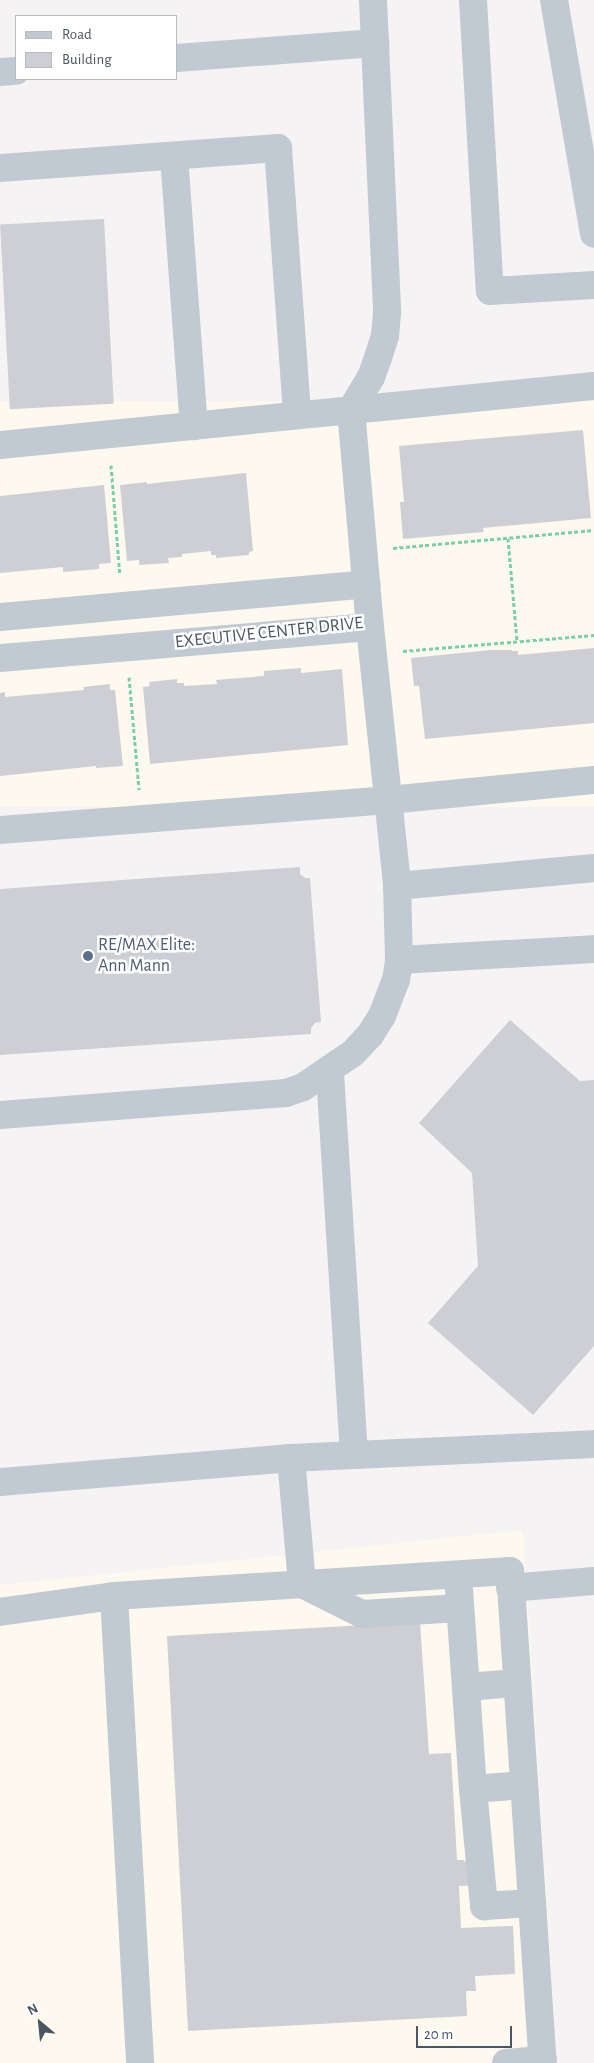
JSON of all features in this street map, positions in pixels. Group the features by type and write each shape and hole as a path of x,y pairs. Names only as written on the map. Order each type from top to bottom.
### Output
{"lane":[{"path":"352,410 371,377 378,358 385,336 387,313 373,0"},
{"path":"473,0 490,291 594,285"},
{"path":"554,0 594,234"},
{"path":"178,58 376,43"},
{"path":"0,72 15,71"},
{"path":"0,168 278,148 297,415"},
{"path":"174,156 194,426"},
{"path":"0,445 594,386"},
{"name":"EXECUTIVE CENTER DRIVE","path":"0,658 370,627 352,410"},
{"path":"0,617 367,584"},
{"path":"0,1115 286,1093 303,1087 330,1071 354,1052 370,1035 382,1016 396,980 399,960 397,886 370,627"},
{"path":"0,830 389,800 594,780"},
{"path":"397,886 594,868"},
{"path":"399,960 594,949"},
{"path":"330,1071 354,1454"},
{"path":"0,1482 291,1458 594,1444"},
{"path":"291,1458 302,1584"},
{"path":"0,1612 114,1596 510,1571 543,2062 506,2063"},
{"path":"458,1574 472,1789 484,1906 532,1903"},
{"path":"510,1588 594,1581"},
{"path":"302,1584 362,1614 460,1608"},
{"path":"114,1596 140,2063"},
{"path":"466,1687 517,1683"},
{"path":"472,1789 524,1785"}],"path":[{"path":"364,551 594,530"},
{"path":"508,538 517,641"},
{"path":"373,653 594,635"}],"shaded area":[{"path":"0,401 594,401 594,807 0,807"},
{"path":"523,1530 557,2063 0,2063 0,1585"}],"building":[{"path":"104,219 114,404 10,409 0,224"},
{"path":"583,430 591,518 483,528 484,532 403,539 400,502 404,502 399,446"},
{"path":"246,473 253,551 249,552 249,555 216,558 216,555 211,555 211,551 182,554 182,557 168,558 169,563 139,565 139,560 127,561 120,485 147,482 147,484"},
{"path":"104,485 111,563 99,564 99,569 63,572 63,567 0,573 0,496"},
{"path":"594,648 594,723 425,739 419,686 414,686 411,658 491,650 518,651 518,655"},
{"path":"301,668 301,673 342,669 348,745 150,764 143,687 150,686 149,682 177,679 177,683 184,683 184,686 217,684 216,680 264,676 264,671"},
{"path":"110,684 110,690 115,690 123,766 96,768 96,766 0,776 0,693 5,692 5,697 84,690 83,687"},
{"path":"300,867 300,874 305,878 310,878 321,1022 315,1023 311,1028 311,1034 0,1055 0,889"},
{"path":"510,1020 580,1081 594,1080 594,1346 533,1415 428,1323 478,1266 472,1173 419,1123"},
{"path":"420,1622 429,1754 451,1753 457,1860 463,1860 478,1869 479,1885 459,1886 461,1928 513,1926 515,1974 475,1976 476,1991 466,1991 467,2016 188,2031 167,1636"}],"place":[{"name":"RE/MAX Elite: Ann Mann","path":"88,956"}]}
